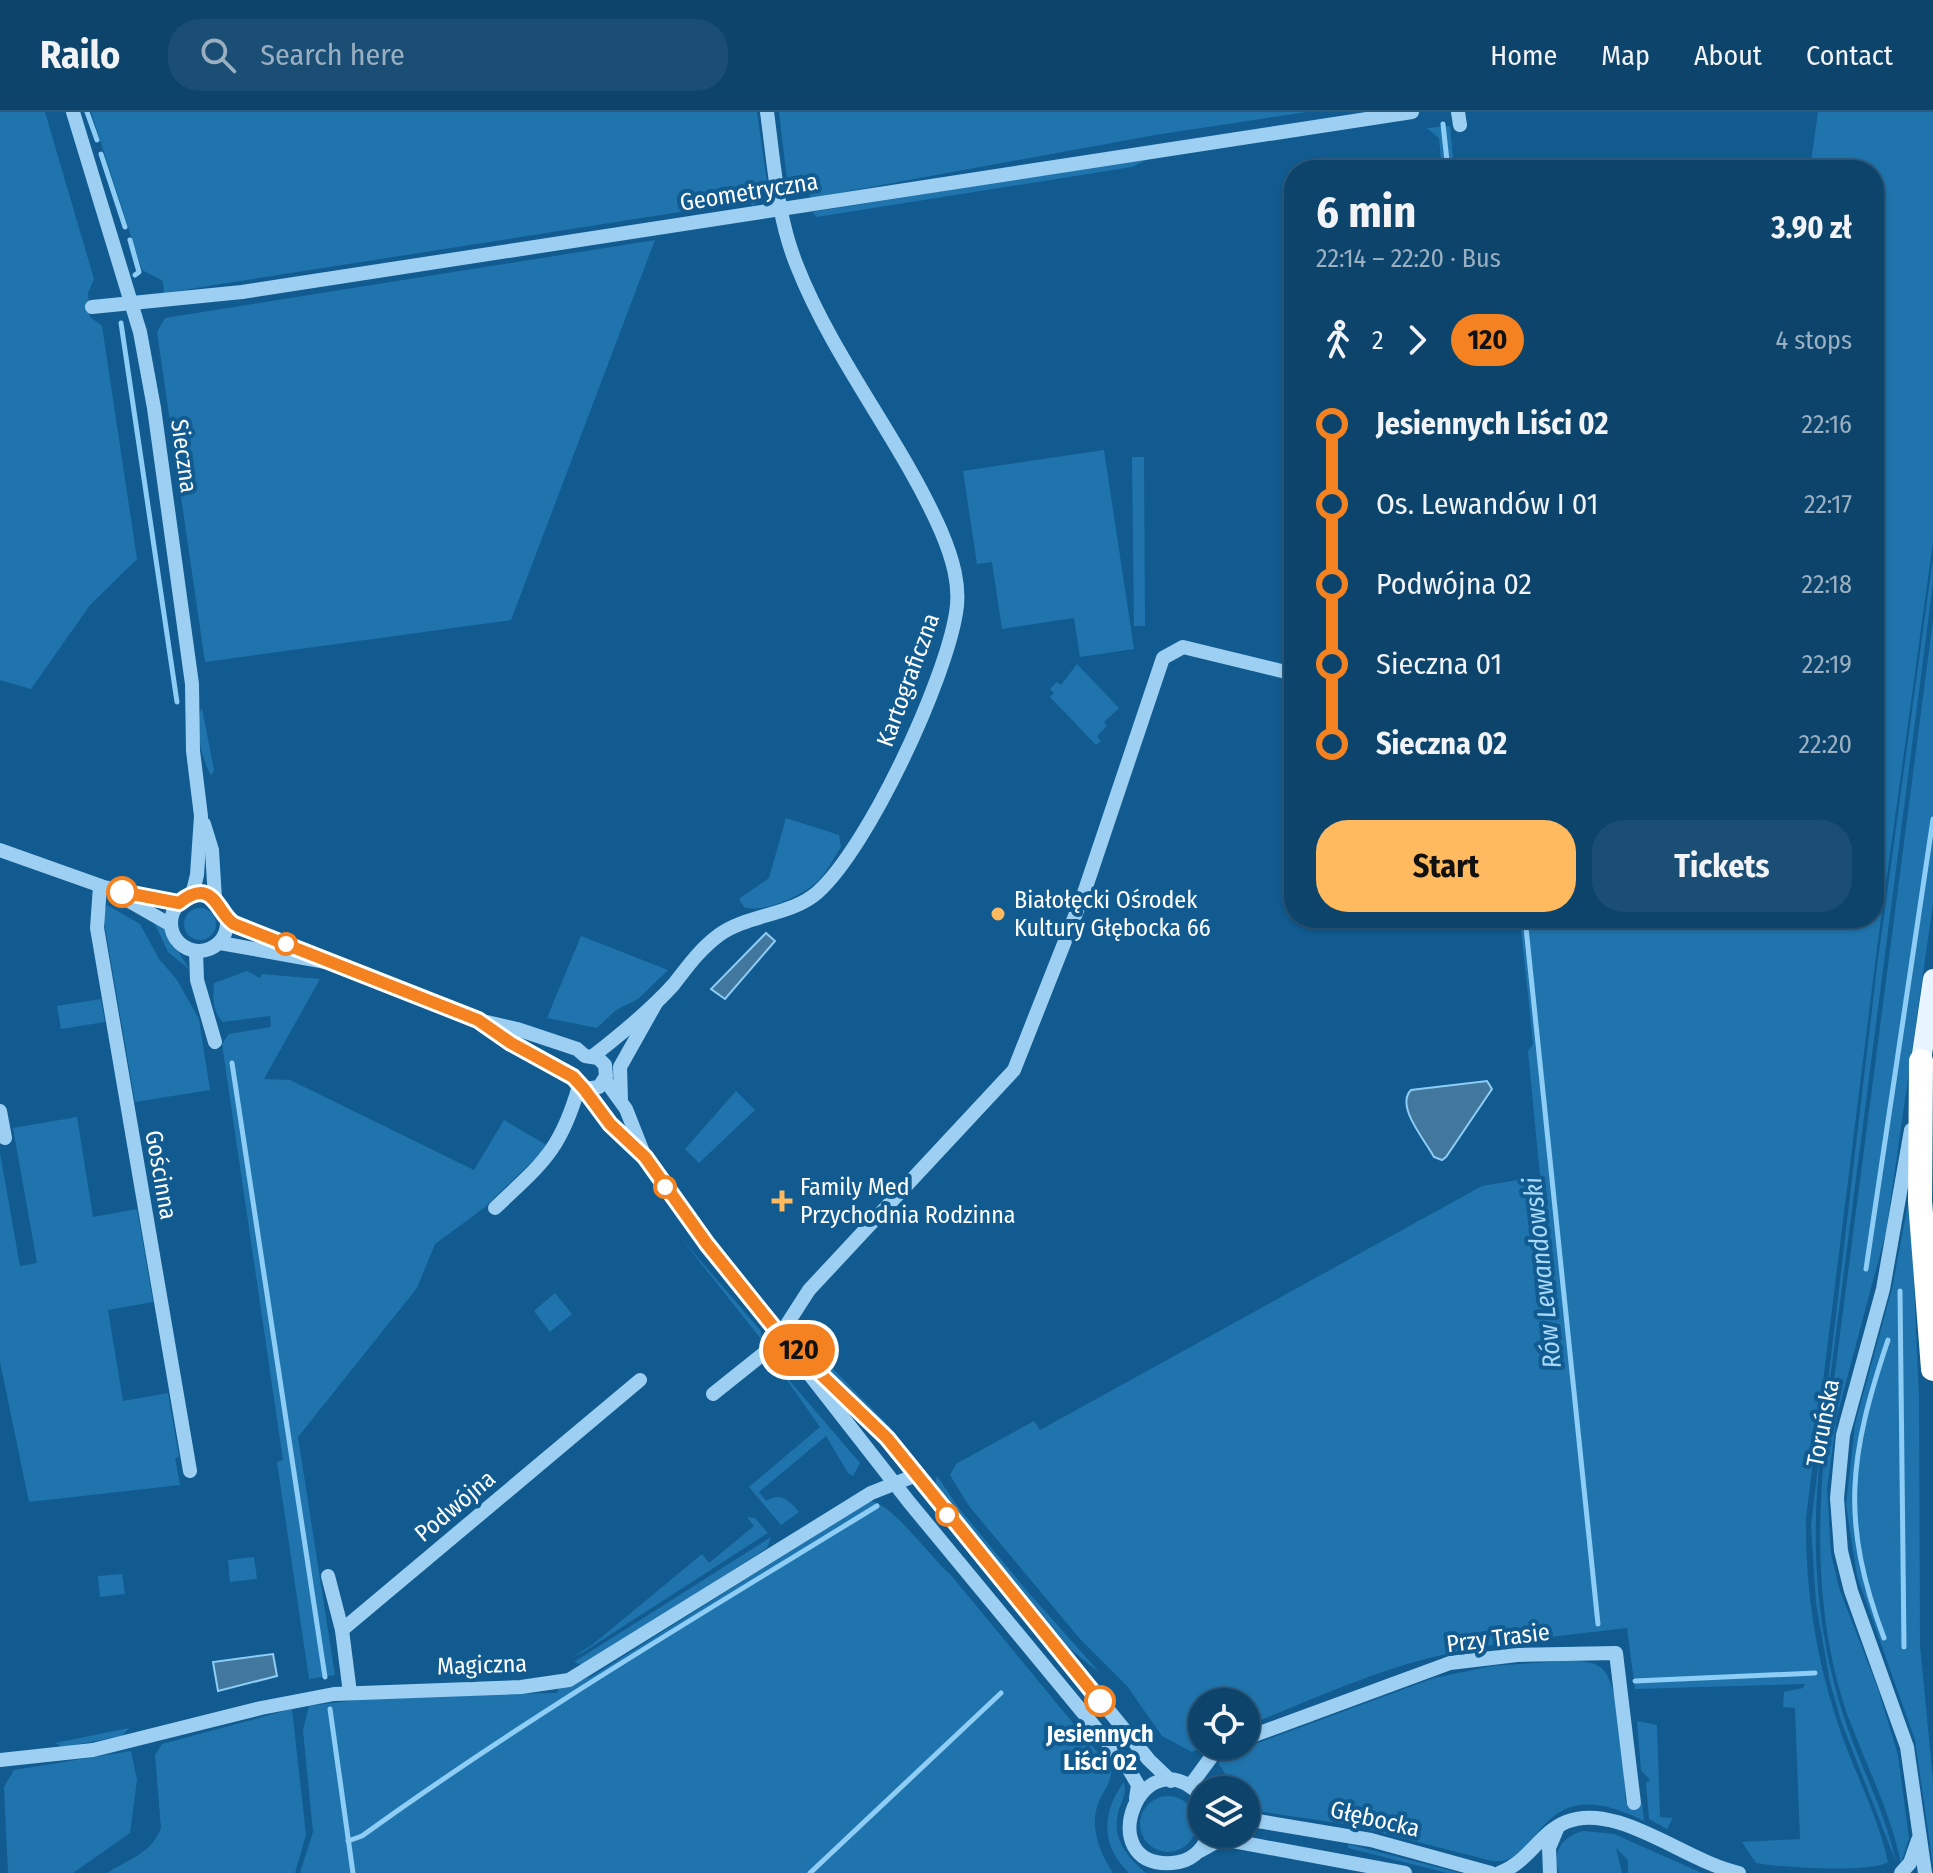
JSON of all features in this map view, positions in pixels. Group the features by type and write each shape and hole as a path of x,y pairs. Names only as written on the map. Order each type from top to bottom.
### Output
{"highway":[{"path":"1921,1061 1920,1201 1933,1369"}],"main road":[{"name":"Toruńska","path":"1921,1061 1933,979"}],"street":[{"name":"Sieczna","path":"73,112 132,304 154,408 187,634 193,751 201,816 197,875 185,899"},
{"name":"Kartograficzna","path":"589,1056 658,999 720,934 743,921 794,906 817,893 834,873 895,776 937,674 957,611 957,582 940,528 811,299 796,264 781,209 767,112"},
{"name":"Geometryczna","path":"92,307 242,292 1412,112"},
{"path":"713,1394 773,1346 809,1290 1014,1070 1084,893 1163,658 1183,647 1284,672"},
{"name":"Sieczna","path":"201,816 212,850 215,899"},
{"path":"0,850 102,887 171,925 178,943 196,951 211,949 220,943 227,920"},
{"path":"102,887 185,899 215,899 227,920 326,962 478,1020 517,1029 602,1060 606,1075 622,1102 645,1157"},
{"name":"Gościnna","path":"102,887 97,928 190,1471"},
{"path":"171,925 185,899"},
{"path":"220,943 326,962"},
{"path":"196,951 197,980 215,1042"},
{"name":"Kartograficzna","path":"622,1102 618,1078 627,1054 658,999"},
{"path":"478,1020 579,1084 610,1124 645,1157 800,1365 1127,1766 1138,1785 1129,1816 1131,1837 1138,1849 1158,1867"},
{"name":"Kartograficzna","path":"606,1075 627,1054"},
{"path":"495,1208 552,1154 570,1118 579,1084 575,1064 589,1056"},
{"name":"Toruńska","path":"1921,1061 1883,1289 1843,1435 1837,1498 1841,1551 1848,1581 1900,1722 1925,1873"},
{"path":"579,1084 599,1087 606,1075"},
{"path":"0,1111 5,1138"},
{"path":"780,1335 871,1421 1159,1772 1188,1788"},
{"name":"Podwójna","path":"342,1630 640,1380"},
{"name":"Magiczna","path":"0,1760 93,1750 261,1708 350,1693 521,1687 569,1680 871,1493 914,1476"},
{"path":"328,1576 342,1630 350,1693"},
{"name":"Przy Trasie","path":"1260,1733 1450,1663 1517,1655 1616,1653 1634,1803"},
{"path":"1136,1798 1151,1785 1171,1781"},
{"path":"1499,1873 1526,1858 1559,1826 1584,1817 1610,1819 1690,1857 1739,1873"},
{"path":"1901,1873 1916,1849 1918,1820"},
{"name":"Głębocka","path":"1260,1821 1371,1840 1491,1873"},
{"path":"1550,1873 1549,1848 1559,1826"},
{"name":"Głębocka","path":"1158,1867 1194,1855 1218,1841 1233,1841 1405,1873"},
{"path":"1180,1873 1199,1848"}],"shaded area":[{"path":"0,112 45,112 94,279 88,293 90,317 102,326 137,559 90,605 31,689 0,680"},
{"path":"91,112 757,112 769,196 752,206 750,201 164,293 163,281 142,270"},
{"path":"779,112 1307,112 1155,135 811,198 808,190 801,190 787,180"},
{"path":"1818,112 1933,112 1933,542 1884,897 1884,160 1811,160"},
{"path":"1450,126 1453,160 1441,160 1439,138 1427,128"},
{"path":"1150,158 1132,167 817,217 812,212"},
{"path":"655,240 511,620 205,662 157,332 165,318"},
{"path":"1104,450 1134,649 1080,657 1074,618 1002,629 992,562 977,564 963,471"},
{"path":"1132,457 1144,457 1145,626 1134,626"},
{"path":"1933,558 1933,583 1820,1457 1816,1526 1823,1628 1837,1696 1881,1811 1896,1862 1841,1721 1830,1682 1816,1603 1811,1526 1884,916"},
{"path":"1933,620 1933,904 1886,1232 1837,1416 1827,1489 1831,1553 1839,1588 1878,1689 1898,1755 1909,1838 1901,1864 1885,1808 1849,1719 1831,1655 1822,1590 1820,1523 1824,1457"},
{"path":"1077,664 1119,708 1104,722 1107,726 1097,736 1101,741 1096,745 1050,697 1054,693 1050,689 1057,682 1061,685"},
{"path":"202,708 214,771 211,775 198,733"},
{"path":"786,818 839,835 841,847 826,872 805,891 762,908 744,907 739,899 769,878"},
{"path":"107,905 140,924 199,1019 210,1090 135,1102 103,915"},
{"path":"200,908 211,913 216,924 211,935 200,940 189,935 184,924 189,913"},
{"path":"153,920 162,926 190,970 168,952"},
{"path":"1521,928 1880,928 1806,1518 1807,1569 1822,1669 1842,1736 1888,1862 1864,1868 1805,1868 1756,1863 1742,1842 1800,1839 1795,1708 1783,1707 1784,1692 1803,1688 1805,1684 1635,1689 1627,1628 1503,1643 1429,1658 1360,1680 1260,1720 1260,1688 1188,1688 1188,1750 1162,1736 1127,1686 1080,1639 969,1506 950,1475 956,1464 1034,1421 1040,1430 1482,1186 1540,1176 1528,1051 1533,1044"},
{"path":"766,933 775,941 725,999 711,989"},
{"path":"581,936 668,970 638,999 616,1010 597,1028 547,1018"},
{"path":"247,971 260,978 262,974 320,979 264,1079 290,1080 474,1170 504,1120 548,1146 484,1208 435,1244 417,1288 298,1437 335,1675 309,1679 277,1462 283,1460 222,1044 229,1034 271,1027 270,1016 223,1022 215,1009 214,999 214,983"},
{"path":"101,999 105,1022 61,1029 57,1006"},
{"path":"1487,1081 1492,1089 1446,1157 1442,1160 1434,1157 1409,1114 1407,1097 1411,1090"},
{"path":"736,1091 755,1110 699,1163 685,1149"},
{"path":"77,1117 93,1217 137,1209 153,1302 108,1310 123,1401 168,1393 179,1457 175,1458 180,1485 29,1502 0,1362 0,1153 20,1266 37,1263 13,1128"},
{"path":"1910,1193 1919,1398 1920,1645 1933,1780 1933,1866 1915,1740 1857,1576 1846,1505 1855,1424 1892,1289"},
{"path":"680,1237 761,1331 762,1347 761,1339"},
{"path":"555,1293 572,1314 550,1332 534,1311"},
{"path":"794,1329 891,1428 888,1431 797,1340"},
{"path":"777,1366 860,1463 853,1476 848,1473 826,1436 759,1492 766,1501 776,1497 785,1499 799,1512 781,1525 749,1487 820,1427"},
{"path":"937,1476 958,1507 1027,1591 1101,1674 1070,1649 939,1490 935,1484"},
{"path":"870,1501 900,1520 950,1574 1111,1769 1097,1808 1095,1828 1103,1856 1113,1873 300,1873 313,1832 303,1730 309,1706 389,1696 557,1693 559,1688 591,1677"},
{"path":"747,1517 755,1518 768,1533 585,1651 571,1658 592,1645 702,1554 709,1563 754,1526"},
{"path":"771,1537 767,1548 594,1659 582,1665 574,1662"},
{"path":"254,1557 257,1579 230,1582 228,1560"},
{"path":"122,1574 125,1594 100,1597 98,1576"},
{"path":"273,1654 277,1676 218,1691 213,1662"},
{"path":"1582,1661 1600,1667 1608,1676 1618,1709 1626,1803 1642,1803 1644,1821 1608,1807 1581,1805 1562,1811 1523,1850 1509,1859 1492,1861 1351,1825 1260,1811 1260,1776 1227,1776 1218,1763 1223,1760 1260,1760 1260,1742 1434,1678 1492,1666"},
{"path":"292,1709 306,1835 295,1873 107,1873 145,1850 161,1828 155,1755 162,1744"},
{"path":"1637,1721 1657,1725 1660,1817 1673,1818 1667,1829 1649,1819 1646,1783 1650,1780 1641,1770"},
{"path":"129,1728 122,1736 63,1747 55,1743"},
{"path":"131,1751 137,1780 130,1833 73,1873 8,1873 4,1787 14,1770"},
{"path":"1124,1782 1117,1831 1127,1854 1146,1873 1129,1873 1113,1852 1109,1841 1108,1817"},
{"path":"1157,1798 1179,1798 1188,1804 1188,1844 1179,1850 1157,1850 1142,1835 1142,1813"},
{"path":"1584,1831 1614,1834 1702,1873 1628,1873 1628,1860 1616,1848 1622,1873 1559,1873 1558,1851 1570,1837"},
{"path":"1348,1844 1460,1873 1447,1873 1348,1848"}],"waterway":[{"path":"87,112 97,140"},
{"name":"Rów Lewandowski","path":"1443,124 1447,160"},
{"path":"101,154 125,227"},
{"path":"130,240 139,272 135,275"},
{"path":"121,323 177,702"},
{"path":"1866,1269 1933,819"},
{"name":"Rów Lewandowski","path":"1526,928 1598,1624"},
{"path":"232,1063 325,1677"},
{"path":"1900,1291 1904,1647"},
{"path":"1884,1638 1861,1558 1855,1489 1865,1419 1888,1340"},
{"path":"348,1841 362,1836 616,1666 877,1506"},
{"path":"1635,1681 1815,1673"},
{"path":"810,1873 1001,1693"},
{"path":"330,1709 353,1873"}],"bus line":[{"name":"120","path":"122,892 179,903 192,895 210,896 219,902 227,920 248,931 478,1020 511,1043 573,1077 610,1124 645,1157 707,1244 780,1335 808,1358 887,1438 914,1476 1100,1701"}],"place":[{"name":"Białołęcki Ośrodek Kultury Głębocka 66","path":"998,914"},
{"name":"Family Med Przychodnia Rodzinna","path":"782,1201"},
{"name":"Jesiennych Liści 02","path":"1100,1701"}]}
